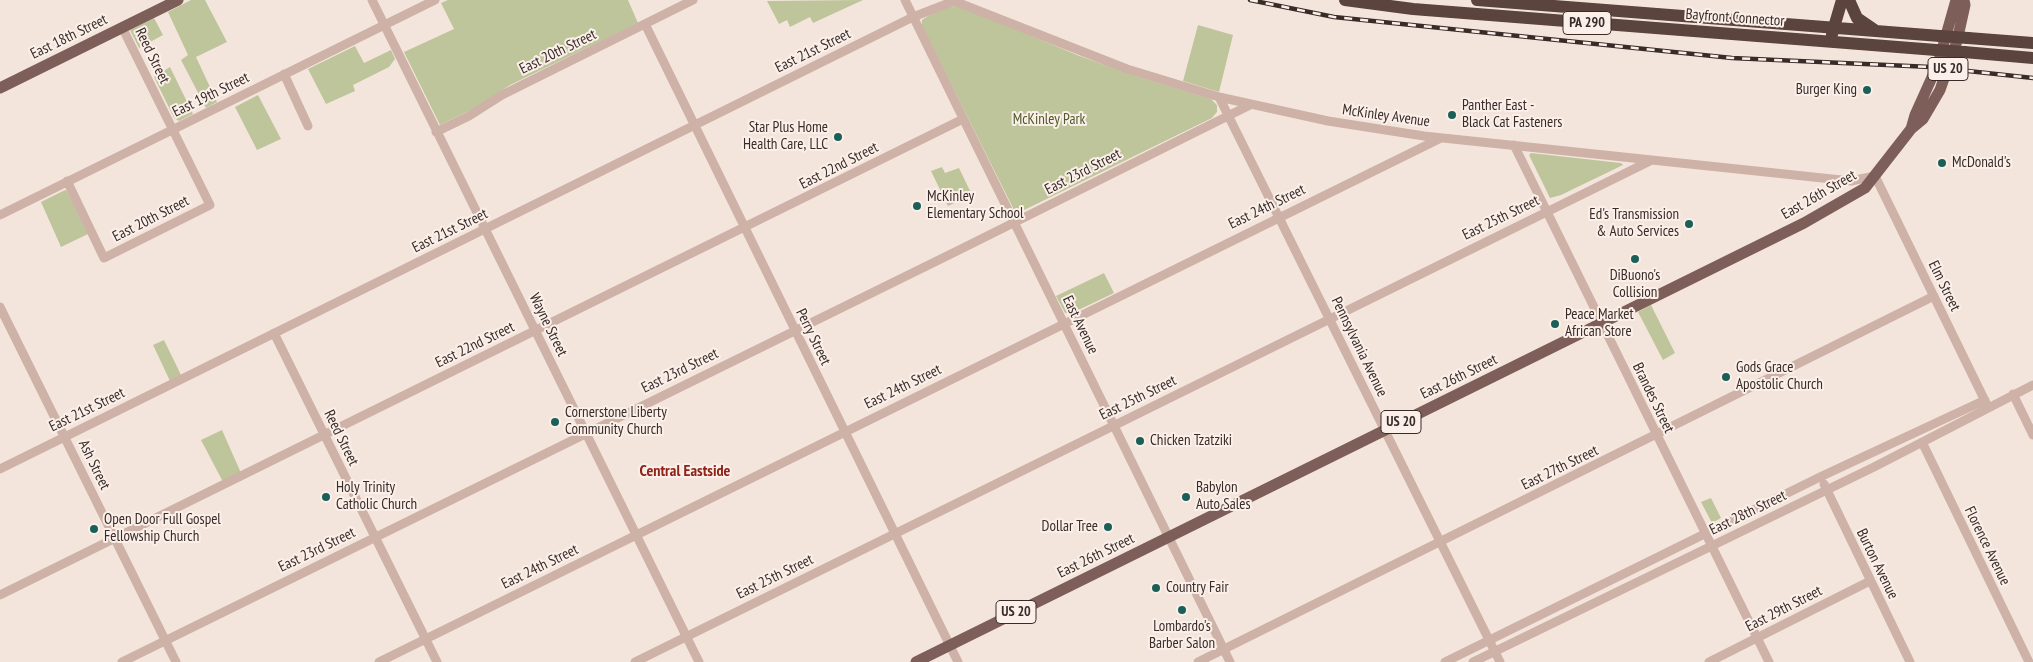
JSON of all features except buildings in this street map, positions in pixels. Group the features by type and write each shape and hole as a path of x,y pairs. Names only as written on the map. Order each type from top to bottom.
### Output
{"highway":[{"name":"Bayfront Connector","path":"1345,0 1413,9 2033,58"},
{"name":"Bayfront Connector","path":"1478,0 2033,43"},
{"path":"1830,42 1842,0"},
{"path":"1849,0 1856,18 1878,32"}],"main road":[{"name":"East 18th Street","path":"0,88 178,0"},
{"name":"US 20","path":"1911,129 1915,114 1938,64 1956,0"},
{"name":"US 20","path":"1875,176 1911,129 1923,119 1946,74 1957,41 1965,5 1964,0"},
{"name":"East 26th Street","path":"916,662 1831,208 1865,188 1875,176"}],"street":[{"name":"Wayne Street","path":"372,0 699,662"},
{"name":"East 19th Street","path":"0,215 435,0"},
{"name":"East 20th Street","path":"436,132 469,116 502,95 693,0"},
{"name":"East Avenue","path":"905,0 1230,662"},
{"name":"McKinley Avenue","path":"913,17 948,2 960,2 1054,42 1127,69 1219,98 1328,122 1441,138 1854,181 1875,176"},
{"name":"East 21st Street","path":"0,469 913,17"},
{"name":"Perry Street","path":"645,24 958,662"},
{"name":"Reed Street","path":"122,27 210,205"},
{"path":"284,74 308,126"},
{"name":"Pennsylvania Avenue","path":"1219,98 1500,662"},
{"name":"East 23rd Street","path":"122,662 1014,223 1228,114 1250,105"},
{"name":"East 22nd Street","path":"0,596 745,229 963,119"},
{"name":"East 24th Street","path":"379,662 1279,216 1441,138"},
{"name":"Brandes Street","path":"1514,145 1769,662"},
{"name":"East 25th Street","path":"635,662 1653,159"},
{"name":"Elm Street","path":"1875,176 1986,404"},
{"name":"East 20th Street","path":"67,182 104,258 210,205"},
{"name":"East 27th Street","path":"1198,662 1656,436 1934,296"},
{"name":"Ash Street","path":"0,307 176,662"},
{"name":"Reed Street","path":"274,333 436,662"},
{"name":"East 28th Street","path":"1445,662 1820,478 2033,385"},
{"path":"2013,394 2033,435"},
{"name":"East 28th Street","path":"1473,662 1922,442 1986,404"},
{"name":"Florence Avenue","path":"1922,442 2028,662"},
{"name":"Burton Avenue","path":"1820,478 1910,662"},
{"name":"East 29th Street","path":"1709,662 1870,581"}],"green space":[{"path":"191,0 205,0 227,42 196,57 217,102 206,108 181,60 188,55 168,12"},
{"path":"448,0 628,0 638,23 510,85 473,109 440,125 404,52 454,29 441,3"},
{"path":"863,0 813,23 810,17 790,27 787,20 779,24 767,1"},
{"name":"McKinley Park","path":"962,7 1077,55 1132,75 1211,99 1217,105 1217,112 1212,118 1016,214 922,26 922,20 928,16 944,8"},
{"path":"154,18 163,35 139,48 130,30"},
{"path":"1198,25 1233,35 1219,92 1183,81"},
{"path":"355,46 364,63 391,50 395,59 389,67 353,85 355,91 326,104 308,69"},
{"path":"170,67 193,114 179,121 174,118 154,77"},
{"path":"258,95 281,139 257,150 235,107"},
{"path":"1531,153 1621,163 1623,165 1561,195 1550,198 1529,155"},
{"path":"942,167 945,173 959,168 972,195 948,206 931,171"},
{"path":"65,190 88,234 61,247 41,202"},
{"path":"1104,273 1114,293 1070,314 1065,313 1056,296"},
{"path":"1651,305 1675,353 1663,360 1638,312"},
{"path":"164,340 181,375 170,381 153,345"},
{"path":"222,430 241,473 223,482 201,440"},
{"path":"1711,498 1721,518 1712,523 1701,502"}],"railway":[{"path":"1250,0 1334,17 1732,58 1931,67 2033,78"}],"place":[{"name":"Burger King","path":"1867,90"},
{"name":"Panther East - Black Cat Fasteners","path":"1452,115"},
{"name":"Star Plus Home Health Care, LLC","path":"838,137"},
{"name":"McDonald's","path":"1942,163"},
{"name":"McKinley Elementary School","path":"917,206"},
{"name":"Ed's Transmission & Auto Services","path":"1689,224"},
{"name":"DiBuono's Collision","path":"1635,259"},
{"name":"Peace Market African Store","path":"1555,324"},
{"name":"Gods Grace Apostolic Church","path":"1726,377"},
{"name":"Cornerstone Liberty Community Church","path":"555,422"},
{"name":"Chicken Tzatziki","path":"1140,441"},
{"name":"Holy Trinity Catholic Church","path":"326,497"},
{"name":"Babylon Auto Sales","path":"1186,497"},
{"name":"Dollar Tree","path":"1108,527"},
{"name":"Open Door Full Gospel Fellowship Church","path":"94,529"},
{"name":"Country Fair","path":"1156,588"},
{"name":"Lombardo's Barber Salon","path":"1182,610"}],"district":[{"name":"Central Eastside","path":"685,471"}]}
